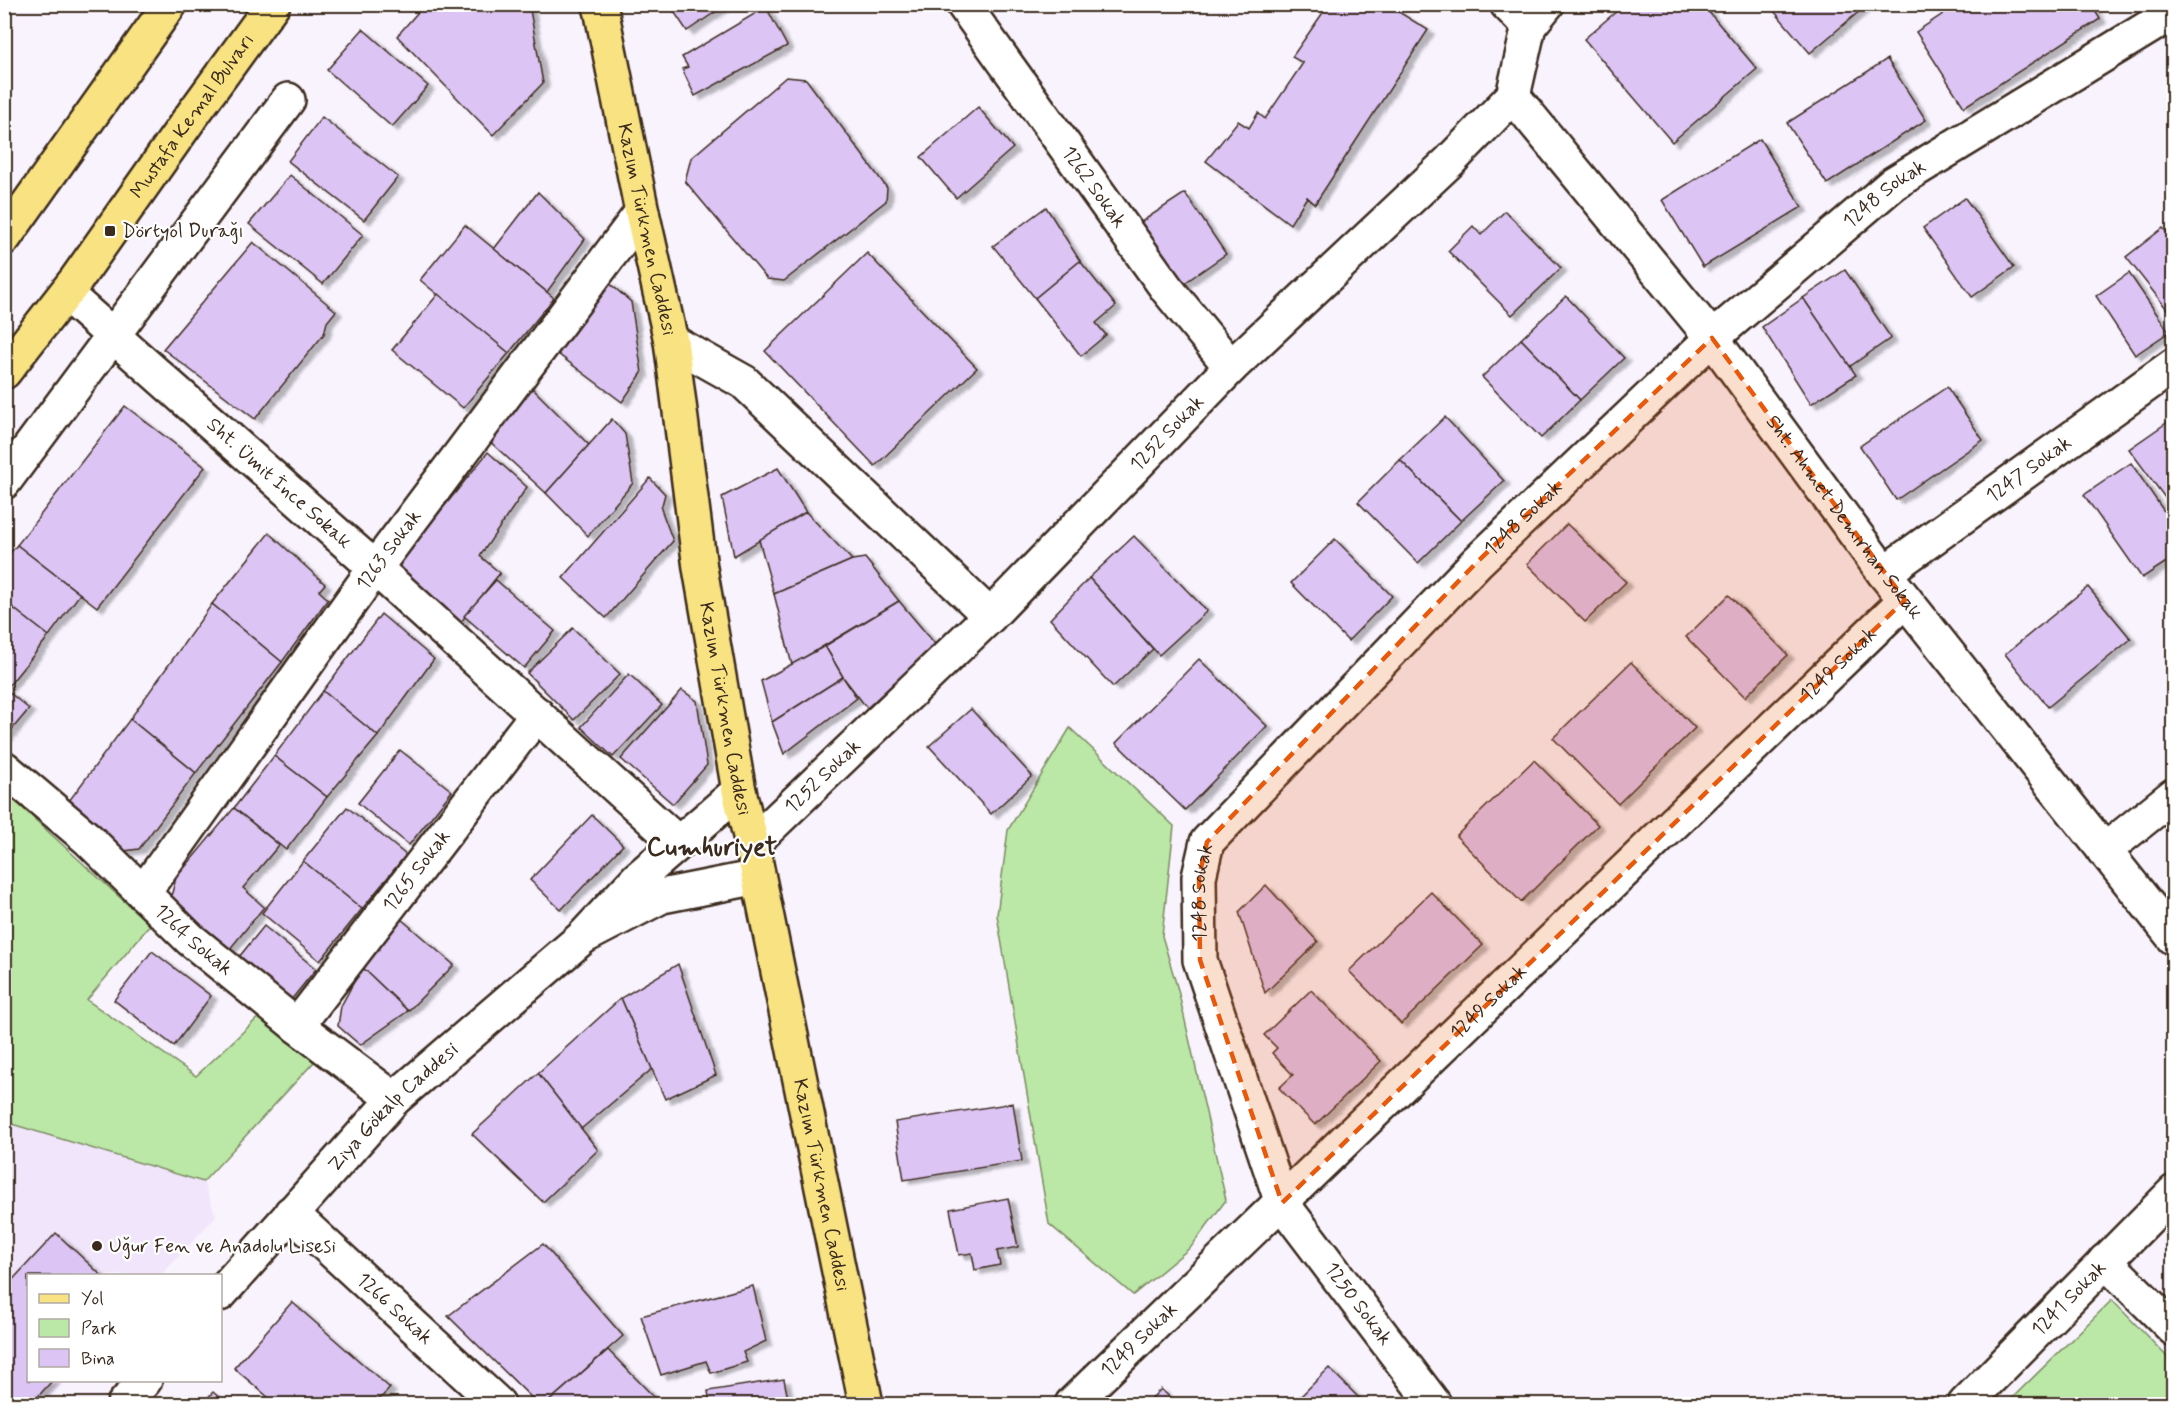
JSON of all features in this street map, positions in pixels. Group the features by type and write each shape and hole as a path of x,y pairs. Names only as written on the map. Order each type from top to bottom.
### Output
{"main road":[{"path":"4,238 170,4"},
{"name":"Mustafa Kemal Bulvarı","path":"4,372 66,294 273,4"},
{"name":"Kazım Türkmen Caddesi","path":"600,5 642,212 671,340 700,568 739,791 752,844 866,1404"}],"street":[{"name":"1262 Sokak","path":"963,4 1167,289 1231,367"},
{"path":"2172,4 2173,12"},
{"path":"1513,96 1528,12"},
{"name":"1248 Sokak","path":"1282,1203 1200,960 1199,877 1207,842 1476,562 1712,338 1894,183 2173,12"},
{"name":"1252 Sokak","path":"752,844 990,616 1231,367 1450,161 1513,96"},
{"name":"Sht. Ahmet Demirhan Sokak","path":"1513,96 1712,338 1884,573 2174,938"},
{"path":"4,482 288,100"},
{"name":"1263 Sokak","path":"143,893 375,568 642,212"},
{"name":"Sht. Ümit İnce Sokak","path":"66,294 375,568 678,843"},
{"path":"671,340 744,382 990,616"},
{"name":"1247 Sokak","path":"1884,573 2174,365"},
{"name":"1249 Sokak","path":"1072,1404 1905,600"},
{"name":"1265 Sokak","path":"297,1026 537,714"},
{"name":"1264 Sokak","path":"4,768 88,839 190,939 297,1026 394,1099"},
{"path":"583,937 637,879 739,791"},
{"path":"2104,851 2174,795"},
{"path":"583,937 662,896 758,877"},
{"name":"Ziya Gökalp Caddesi","path":"222,1292 394,1099 583,937"},
{"name":"1241 Sokak","path":"1965,1404 2174,1192"},
{"name":"1250 Sokak","path":"1282,1203 1434,1404"},
{"name":"1266 Sokak","path":"291,1213 498,1404"},
{"path":"2105,1261 2174,1329"},
{"path":"124,1404 143,1382"}],"highlighted area":[{"path":"1712,338 1905,600 1282,1203 1200,960 1199,877 1207,842 1477,562"}],"shaded area":[{"name":"Uğur Fen ve Anadolu Lisesi","path":"4,1122 203,1182 216,1216 162,1274 27,1274 27,1382 64,1382 43,1404 5,1404"}],"green space":[{"path":"1070,728 1174,826 1162,936 1178,990 1226,1200 1191,1247 1133,1295 1049,1224 997,915 1008,830"},
{"path":"4,791 150,925 87,1000 196,1076 262,1014 314,1062 203,1182 5,1122"},
{"path":"2112,1300 2173,1363 2173,1404 2006,1404"}],"building":[{"path":"425,4 529,4 543,83 493,135 397,36"},
{"path":"669,4 727,4 687,31"},
{"path":"1329,4 1386,4 1428,30 1315,204 1307,197 1290,224 1206,161 1238,121 1249,128 1258,113 1265,119 1303,63 1292,57"},
{"path":"1625,4 1702,4 1757,69 1672,142 1584,39"},
{"path":"1768,4 1868,4 1810,53"},
{"path":"1958,4 2091,4 2100,19 1964,107 1916,32"},
{"path":"766,7 787,46 695,96 682,69 688,67 682,57"},
{"path":"363,29 428,86 392,127 327,70"},
{"path":"1887,59 1926,120 1827,184 1787,123"},
{"path":"786,77 806,79 887,188 886,201 784,281 767,279 685,181 691,158"},
{"path":"978,107 1013,148 956,198 921,157"},
{"path":"322,117 398,177 364,220 288,161"},
{"path":"1760,139 1802,207 1703,267 1662,200"},
{"path":"290,175 363,235 323,284 249,224"},
{"path":"538,192 585,239 547,292 494,249"},
{"path":"1185,193 1226,254 1183,284 1141,222"},
{"path":"1965,198 2014,267 1972,297 1923,228"},
{"path":"1046,207 1080,261 1035,298 993,246"},
{"path":"1505,211 1561,268 1512,315 1448,251 1473,226 1481,235"},
{"path":"465,225 554,298 509,353 420,280"},
{"path":"2163,228 2174,241 2174,318 2126,257"},
{"path":"253,242 336,311 327,322 324,334 255,419 163,349"},
{"path":"867,253 977,368 875,466 765,351"},
{"path":"1080,261 1116,306 1096,323 1106,335 1081,356 1035,298"},
{"path":"1845,270 1891,338 1849,367 1803,298"},
{"path":"2129,273 2169,332 2135,355 2096,296"},
{"path":"608,282 631,302 642,373 622,402 558,354"},
{"path":"438,294 509,353 463,408 392,350"},
{"path":"1566,296 1624,358 1580,400 1521,339"},
{"path":"1803,298 1856,375 1811,404 1762,327"},
{"path":"1521,339 1580,400 1541,438 1482,377"},
{"path":"527,383 589,445 546,493 486,438"},
{"path":"1947,387 1983,440 1896,500 1860,446"},
{"path":"125,406 205,467 97,607 17,545"},
{"path":"1445,417 1504,481 1461,521 1400,460"},
{"path":"612,419 625,434 633,483 588,536 546,493"},
{"path":"2172,419 2174,420 2174,510 2129,449"},
{"path":"488,452 527,487 480,556 500,573 461,622 394,569"},
{"path":"1400,460 1461,521 1418,563 1358,502"},
{"path":"2131,463 2174,526 2174,557 2142,578 2084,495"},
{"path":"778,468 806,512 734,556 722,497"},
{"path":"650,478 665,494 661,509 673,541 606,618 563,578"},
{"path":"806,512 852,560 774,594 759,540"},
{"path":"1567,524 1626,582 1585,622 1527,564"},
{"path":"269,533 325,584 319,591 328,599 282,662 212,604"},
{"path":"1134,536 1207,611 1159,655 1089,578"},
{"path":"1335,539 1392,596 1348,641 1291,583"},
{"path":"17,545 80,594 49,636 4,601 4,560"},
{"path":"865,558 899,601 792,665 774,594 852,560"},
{"path":"1089,578 1153,649 1113,687 1050,619"},
{"path":"496,580 555,631 524,668 464,616"},
{"path":"2088,587 2131,639 2048,707 2005,654"},
{"path":"1729,595 1788,655 1745,697 1686,637"},
{"path":"4,601 49,636 6,689 4,688"},
{"path":"899,601 936,645 867,708 843,677 825,646"},
{"path":"212,604 282,662 196,773 130,719"},
{"path":"381,614 434,659 378,736 323,691"},
{"path":"573,628 620,674 574,720 527,673"},
{"path":"825,646 843,677 772,722 761,681"},
{"path":"1199,659 1267,726 1185,810 1116,743"},
{"path":"1631,662 1695,728 1618,804 1553,738"},
{"path":"629,674 662,705 613,757 581,727"},
{"path":"843,677 857,698 784,754 772,722"},
{"path":"4,688 29,709 4,739"},
{"path":"682,690 697,701 707,765 673,804 621,759"},
{"path":"323,691 378,736 327,797 274,756"},
{"path":"971,709 1032,776 991,814 929,746"},
{"path":"130,719 196,773 139,849 124,851 66,805"},
{"path":"400,750 452,791 409,845 358,803"},
{"path":"274,756 327,797 286,850 234,808"},
{"path":"1534,760 1598,825 1521,902 1456,836"},
{"path":"347,807 406,855 362,909 303,861"},
{"path":"234,808 279,845 243,888 264,907 229,950 170,900 176,878"},
{"path":"592,815 623,845 561,910 530,880"},
{"path":"303,861 362,909 320,961 262,913"},
{"path":"1266,885 1318,942 1265,993 1239,912"},
{"path":"1431,892 1483,945 1401,1024 1349,971"},
{"path":"400,918 454,965 408,1011 362,967"},
{"path":"264,926 316,969 291,1000 239,957"},
{"path":"152,951 211,996 174,1046 114,1000"},
{"path":"678,964 716,1075 665,1099 621,998"},
{"path":"362,967 408,1011 360,1045 338,1026 341,1006"},
{"path":"1311,990 1381,1061 1315,1125 1279,1088 1293,1075 1272,1053 1277,1048 1264,1035"},
{"path":"621,998 652,1069 581,1129 538,1073"},
{"path":"538,1073 598,1150 543,1202 472,1134"},
{"path":"1013,1103 1022,1161 904,1180 895,1122"},
{"path":"1008,1198 1018,1247 997,1251 1000,1265 975,1270 972,1253 959,1255 950,1209"},
{"path":"56,1233 100,1274 27,1274 27,1382 51,1382 31,1404 4,1404 4,1289"},
{"path":"543,1244 623,1336 546,1404 538,1404 448,1316"},
{"path":"753,1286 766,1341 743,1352 747,1362 711,1373 706,1361 661,1375 641,1316"},
{"path":"292,1302 390,1388 375,1404 276,1404 234,1368"},
{"path":"608,1350 657,1400 653,1404 546,1404"},
{"path":"1329,1368 1365,1404 1293,1404"},
{"path":"784,1379 789,1404 710,1404 708,1391"},
{"path":"1161,1389 1177,1404 1146,1404"},
{"path":"213,1392 227,1404 202,1404"}],"place":[{"name":"Dörtyol Durağı","path":"110,231"},
{"name":"Uğur Fen ve Anadolu Lisesi","path":"97,1246"}],"district":[{"name":"Cumhuriyet","path":"712,848"}]}
